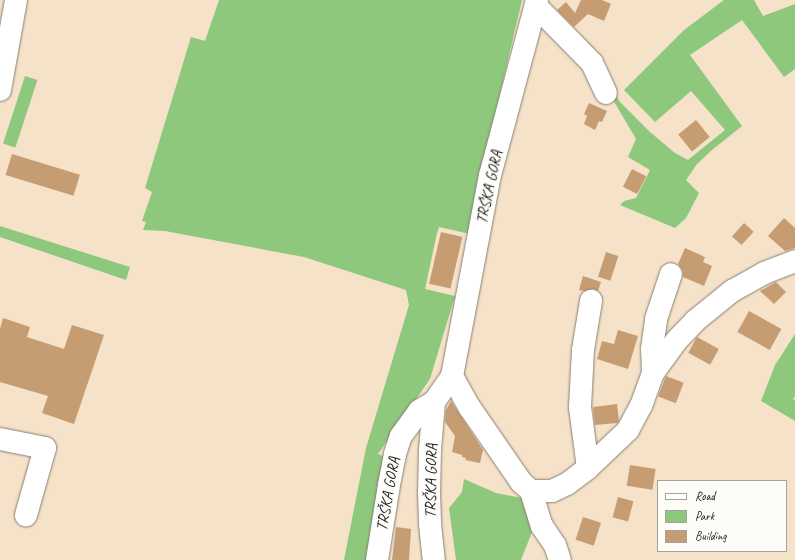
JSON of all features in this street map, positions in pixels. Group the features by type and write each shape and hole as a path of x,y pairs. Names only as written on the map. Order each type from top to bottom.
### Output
{"street":[{"path":"0,85 16,0"},
{"path":"536,3 592,63 606,93"},
{"name":"TRŠKA GORA","path":"377,560 388,485 401,436 419,411 434,402 452,376 490,175 536,3"},
{"path":"531,491 552,491 567,484 588,468 628,430 641,406 653,373 676,341 696,321 732,291 764,273 795,261"},
{"path":"653,373 652,349 656,319 671,274"},
{"path":"588,468 580,407 583,350 591,301"},
{"path":"452,376 470,408 521,482 531,491 542,526 555,545 560,560"},
{"name":"TRŠKA GORA","path":"434,402 430,450 429,493 430,524 434,560"},
{"path":"0,439 45,448 26,515"}],"green space":[{"path":"219,0 522,0 489,140 470,234 439,227 437,233 425,289 455,296 430,379 378,454 390,459 373,560 344,560 366,448 409,305 406,290 304,257 165,231 143,230 146,222 142,221 152,192 145,188 191,37 205,41"},
{"path":"724,0 754,0 763,16 795,4 795,69 784,77 742,20 690,55 742,126 697,164 686,180 699,193 686,218 675,228 620,205 624,201 636,198 650,170 628,157 636,139 609,93 612,90 620,102 650,132 675,153 688,160 725,130 691,91 655,122 624,90 684,30"},
{"path":"25,76 37,80 15,148 3,144"},
{"path":"0,226 130,267 126,280 0,237"},
{"path":"795,334 795,396 793,399 795,400 795,421 761,401 775,365"},
{"path":"464,479 496,493 522,498 536,522 521,560 456,560 449,508 462,492"}],"building":[{"path":"581,0 602,0 611,4 604,21 588,14 574,27 557,10 566,2 575,13"},
{"path":"589,103 607,111 602,122 599,121 595,130 584,124 587,116 584,114"},
{"path":"696,120 710,137 692,152 678,134"},
{"path":"12,154 80,175 73,196 6,175"},
{"path":"632,169 646,176 637,194 623,187"},
{"path":"784,218 795,228 795,248 785,251 768,236"},
{"path":"744,223 754,232 742,245 732,236"},
{"path":"441,232 462,237 451,289 429,284"},
{"path":"685,248 705,257 703,262 712,266 704,286 683,277 683,271 678,264"},
{"path":"606,252 618,256 610,281 598,277"},
{"path":"583,276 601,282 598,291 593,289 584,291 579,290"},
{"path":"776,282 786,292 774,304 760,291"},
{"path":"749,311 781,329 770,350 737,332"},
{"path":"3,318 30,327 27,337 64,349 72,325 104,335 74,424 42,413 48,396 0,382 0,329"},
{"path":"618,330 638,336 628,369 597,359 602,341 614,344"},
{"path":"697,337 719,349 710,365 688,353"},
{"path":"666,376 684,383 676,403 658,397"},
{"path":"451,401 483,450 480,463 465,460 466,458 462,457 462,455 452,452 455,436 445,422 446,410"},
{"path":"617,404 619,421 617,423 595,425 593,407"},
{"path":"630,465 656,469 652,490 627,486"},
{"path":"618,497 633,501 628,521 613,517"},
{"path":"583,517 601,523 594,546 576,540"},
{"path":"396,527 411,529 409,560 392,560"}]}
